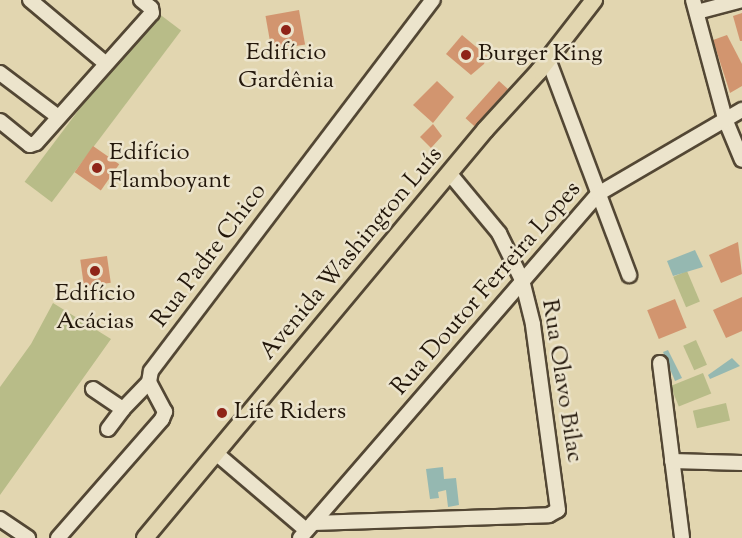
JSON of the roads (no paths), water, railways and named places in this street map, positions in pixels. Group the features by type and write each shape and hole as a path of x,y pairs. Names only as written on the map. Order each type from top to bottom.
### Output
{"main road":[{"name":"Avenida Washington Luís","path":"550,63 594,0"},
{"name":"Avenida Washington Luís","path":"157,538 220,457 603,0"},
{"name":"Avenida Washington Luís","path":"145,538 220,457"}],"street":[{"path":"30,0 105,63"},
{"name":"Rua Padre Chico","path":"108,429 123,409 149,382 151,371 433,0"},
{"path":"742,0 695,6 725,119 742,160"},
{"path":"0,121 32,145 152,14 146,4"},
{"path":"550,63 629,275"},
{"path":"0,73 57,116"},
{"name":"Rua Doutor Ferreira Lopes","path":"306,530 598,194 742,110"},
{"name":"Rua Olavo Bilac","path":"306,530 549,516 558,510 534,324 522,280 499,233 453,177"},
{"path":"660,363 682,538"},
{"path":"58,538 162,419 163,404 149,382"},
{"path":"93,389 123,409"},
{"path":"220,457 306,530"},
{"path":"672,461 742,462"},
{"path":"0,519 28,538"}],"water":[{"path":"695,250 703,267 673,276 667,261"},
{"path":"668,350 682,378 675,381 663,352"},
{"path":"732,358 740,366 710,379 708,375"},
{"path":"443,467 444,479 456,478 459,505 448,507 446,490 438,492 439,498 430,499 426,469"}],"place":[{"name":"Edifício Gardênia","path":"286,30"},
{"name":"Burger King","path":"466,55"},
{"name":"Edifício Flamboyant","path":"97,168"},
{"name":"Edifício Acácias","path":"95,271"},
{"name":"Life Riders","path":"222,413"}]}
